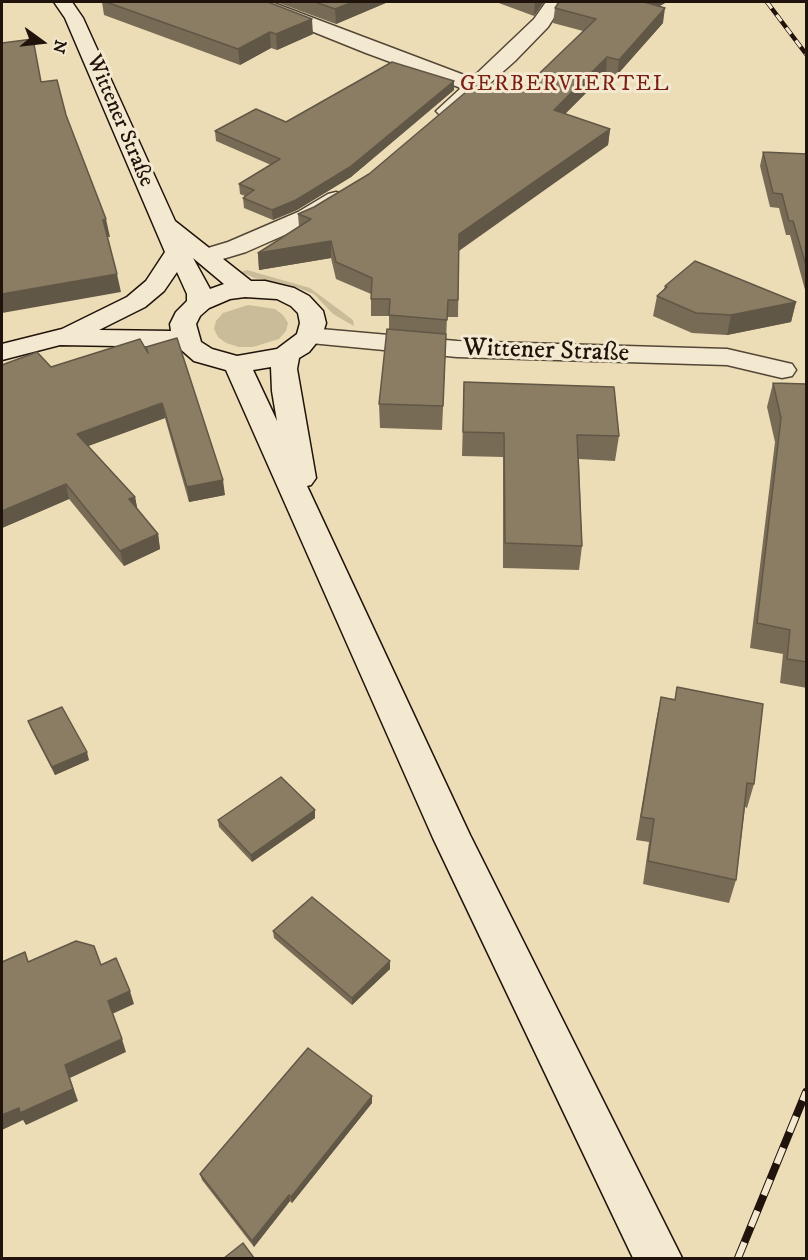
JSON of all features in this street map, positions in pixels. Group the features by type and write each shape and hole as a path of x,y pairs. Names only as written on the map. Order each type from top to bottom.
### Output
{"main road":[{"path":"256,2 373,50 476,86"},
{"path":"435,121 476,86 541,23 555,2"},
{"name":"Wittener Straße","path":"70,7 153,201 200,294 195,307"},
{"path":"207,256 237,247 306,217 351,190"},
{"name":"Wittener Straße","path":"166,224 245,289"},
{"path":"2,352 60,337 136,302 155,286 177,252"},
{"path":"86,327 195,307 224,292 245,289 266,289 285,293 300,301 310,311 313,323 309,336 300,346 286,354 263,362 237,364 203,355 191,347 186,339 183,324 195,307"},
{"name":"Wittener Straße","path":"309,336 438,348 727,357 782,369"},
{"path":"60,337 186,339"},
{"path":"286,354 284,369 286,391 309,524"},
{"path":"237,364 452,838 658,1258"}],"shaded area":[{"path":"247,270 310,288 353,320 354,326 333,314 314,294 290,285 254,278 241,272"},
{"path":"248,305 275,309 288,323 286,331 279,339 253,347 239,347 226,343 218,337 214,329 216,321 223,313"}],"building":[{"path":"106,2 268,2 312,19 276,34 270,32 238,49"},
{"path":"315,2 353,2 335,9"},
{"path":"559,2 644,2 665,8 619,60 607,57 554,110 610,129 459,234 458,300 448,300 447,320 389,315 390,299 371,299 372,278 336,262 331,241 258,253 311,219 298,214 369,174 479,81 521,91 596,19 555,8"},
{"path":"33,39 41,82 57,80 66,115 106,219 103,220 117,274 2,294 2,43"},
{"path":"392,62 454,81 350,167 296,200 272,210 243,198 254,190 239,184 280,159 215,131 256,109 286,122"},
{"path":"763,152 807,154 807,269 793,221 789,221 782,194 773,193"},
{"path":"695,261 796,302 731,315 696,313 657,296 667,287 665,286"},
{"path":"387,329 446,334 443,406 379,404"},
{"path":"177,338 223,480 187,487 162,403 77,434 135,497 129,499 158,534 120,551 66,484 2,511 2,365 37,352 51,367 140,339 148,353 146,347"},
{"path":"464,382 614,387 619,436 577,435 582,546 505,543 504,433 463,432"},
{"path":"773,383 807,384 807,662 787,659 790,630 757,623 781,418"},
{"path":"677,687 763,704 754,784 747,783 736,880 648,861 654,819 641,817 661,697 675,700"},
{"path":"62,707 87,752 52,767 28,721"},
{"path":"281,777 315,810 251,855 218,820"},
{"path":"312,897 390,961 352,998 273,931"},
{"path":"76,941 94,946 101,965 116,958 130,991 108,1001 122,1039 65,1065 73,1089 20,1113 19,1108 2,1115 2,962 25,952 28,962"},
{"path":"308,1048 372,1096 291,1197 289,1195 252,1241 200,1174"},
{"path":"243,1243 254,1258 224,1258"}],"railway":[{"path":"767,2 806,54"},
{"path":"738,1258 806,1092"}],"district":[{"name":"GERBERVIERTEL","path":"565,85"}]}
